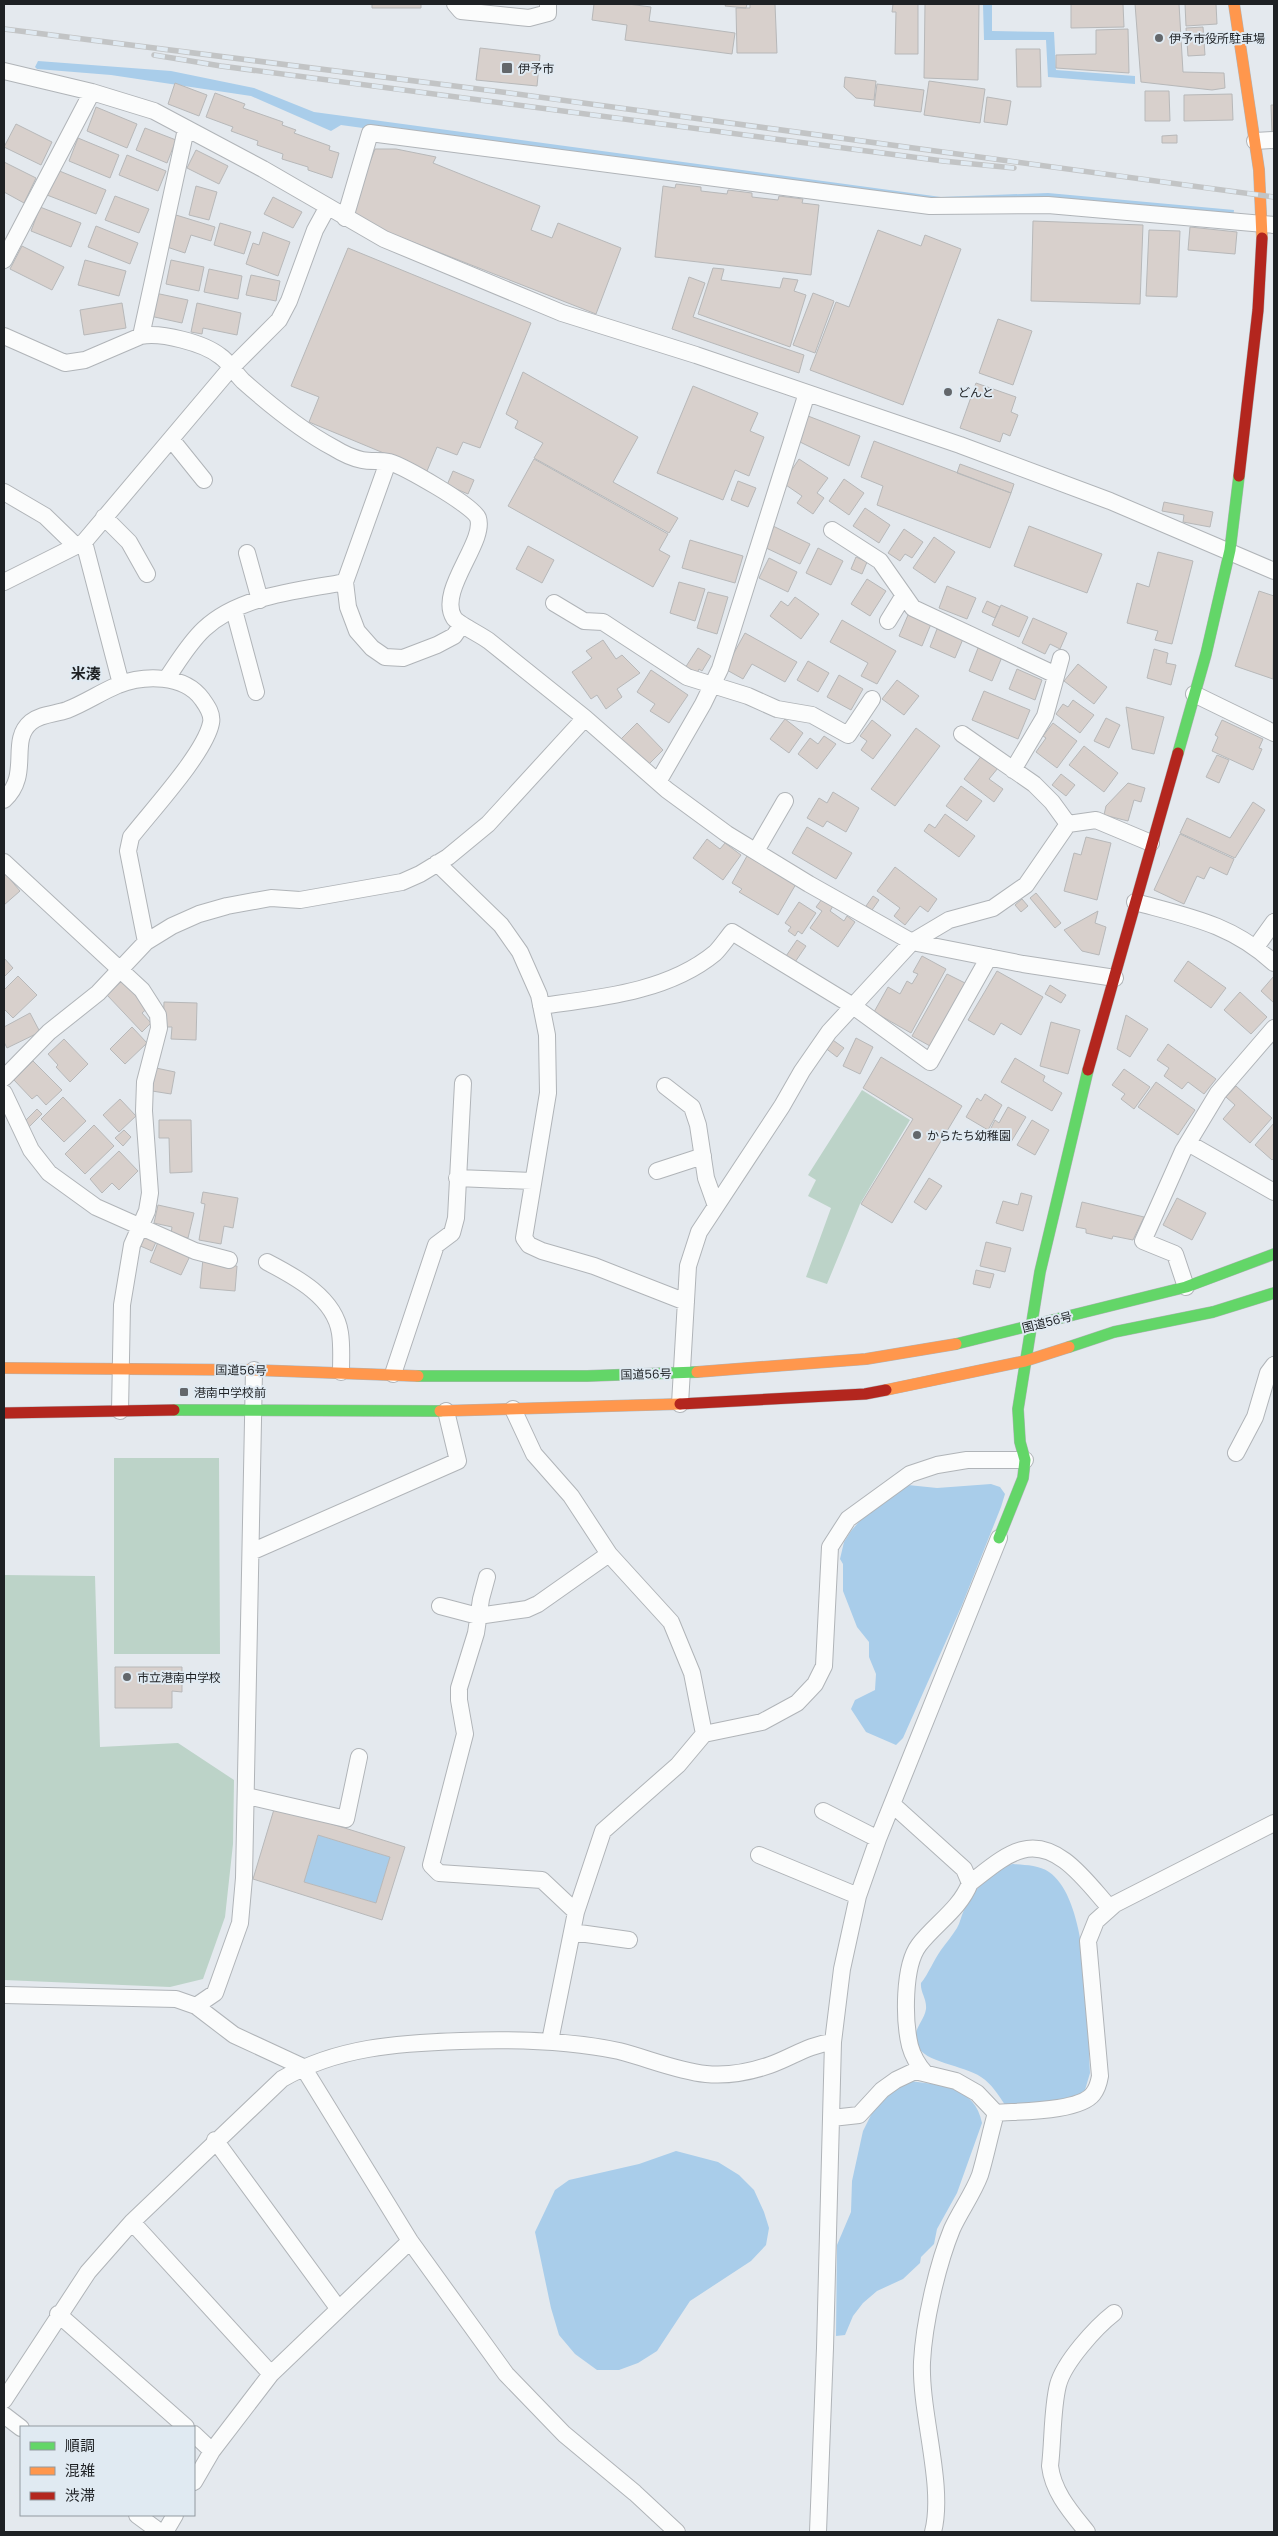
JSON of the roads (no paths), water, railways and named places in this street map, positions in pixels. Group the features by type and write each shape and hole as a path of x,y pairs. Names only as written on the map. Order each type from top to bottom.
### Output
{"main road":[{"path":"999,1538 1023,1478 1025,1460 1020,1442 1018,1409 1040,1272 1093,1051 1194,694 1230,550 1268,225 1234,4"},
{"name":"国道56号","path":"4,1368 254,1370 443,1377 682,1374 866,1359 938,1349 1186,1287 1274,1254"},
{"path":"4,1413 120,1411 446,1412 680,1404 865,1394 941,1380 1025,1361 1114,1332 1213,1312 1274,1293"}],"street":[{"path":"455,4 461,12 529,18 548,13 548,4"},
{"path":"4,71 92,92 154,111 263,169 327,208 384,239 562,312 960,445 1110,501 1230,550 1274,571"},
{"path":"4,260 92,92"},
{"path":"141,336 186,128"},
{"path":"345,218 370,134 930,206 1048,205 1268,225"},
{"path":"1255,141 1274,140"},
{"path":"4,582 80,544 230,369 279,320 289,301 315,230 327,208"},
{"path":"4,336 65,362 85,360 150,334 203,346 222,356 230,369 298,424 334,449 362,460 388,462 407,469 469,507 478,518 478,529 453,589 452,612 454,618 462,626 474,630 489,640 585,718 658,782 727,834 912,942 1114,978"},
{"path":"658,782 712,684 723,659 807,393"},
{"path":"170,439 204,480"},
{"path":"388,462 345,582 348,607 357,631 372,648 385,656 403,658 423,652 454,636 462,626"},
{"path":"4,492 46,516 80,544 121,684"},
{"path":"104,517 129,542 147,574"},
{"path":"832,530 880,561 913,608 1056,675"},
{"path":"247,553 260,600"},
{"path":"166,678 204,629 234,610 284,593 345,582"},
{"path":"888,621 904,595"},
{"path":"554,603 584,621 602,622 686,677 748,696 777,710 812,715 848,735 872,699"},
{"path":"234,610 256,692"},
{"path":"1013,770 1045,716 1061,658"},
{"path":"4,800 11,793 20,771 22,730 33,720 66,710 121,684 166,678 186,685 199,694 209,709 212,720 207,735 198,752 131,836 128,851 146,942"},
{"path":"1194,694 1274,733"},
{"path":"7,1067 98,993 146,942 172,926 199,914 226,906 271,898 300,900 402,882 437,863 488,824 585,718"},
{"path":"962,734 1034,784 1052,802 1068,824"},
{"path":"756,851 785,801"},
{"path":"680,1404 688,1266 699,1232 829,1032 912,942 949,920 993,908 1026,885 1068,824 1096,820 1151,843"},
{"path":"4,862 142,990 158,1015 158,1028 145,1082 144,1101 150,1193 148,1211 132,1245 122,1305 120,1411"},
{"path":"437,863 506,932 520,952 541,1006 547,1035 548,1093 524,1238 529,1245 542,1251 594,1266 686,1302"},
{"path":"1135,902 1211,922 1256,946 1274,964"},
{"path":"1256,946 1274,922"},
{"path":"541,1006 626,993 664,981 716,952 732,932 853,1006 930,1062 989,957"},
{"path":"1186,1287 1175,1254 1143,1241 1188,1144 1218,1093 1274,1028"},
{"path":"393,1374 436,1244 452,1233 456,1218 463,1083"},
{"path":"665,1086 692,1107 698,1126 706,1178 716,1206"},
{"path":"4,1093 31,1150 48,1173 96,1207 195,1251 229,1260"},
{"path":"1188,1144 1274,1192"},
{"path":"657,1171 703,1156"},
{"path":"457,1178 532,1181"},
{"path":"267,1262 292,1275 323,1299 333,1312 340,1332 341,1372"},
{"path":"1236,1453 1255,1417 1268,1373 1274,1365"},
{"path":"196,2006 215,1993 240,1923 244,1878 247,1796 254,1370"},
{"path":"514,1409 534,1454 571,1496 609,1554 671,1622 692,1673 704,1734"},
{"path":"251,1552 458,1461 446,1412"},
{"path":"550,2041 576,1912 603,1832 678,1765 704,1734 762,1722 797,1703 815,1684 824,1666 830,1547 848,1520 910,1474 937,1465 967,1460 1025,1460"},
{"path":"818,2532 833,2042 842,1969 858,1896 878,1839 999,1538"},
{"path":"440,1606 478,1616 533,1606 609,1554"},
{"path":"487,1578 478,1616 476,1634 459,1688 459,1700 465,1734 431,1865 439,1873 542,1880 576,1912"},
{"path":"247,1796 346,1819 359,1757"},
{"path":"892,1804 964,1869 970,1883"},
{"path":"822,1811 878,1839"},
{"path":"996,2113 1066,2106 1082,2102 1093,2095 1100,2076 1088,1942 1096,1921 1110,1908 1274,1823"},
{"path":"925,2073 914,2058 910,2045 907,2003 912,1958 919,1945 954,1908 970,1883 1020,1850 1034,1848 1048,1850 1066,1862 1110,1908"},
{"path":"759,1855 858,1896"},
{"path":"572,1932 629,1940"},
{"path":"4,1995 176,2000 196,2006 234,2035 303,2067 410,2241 506,2374 564,2434 635,2493 677,2532"},
{"path":"4,2400 58,2314 88,2272 132,2222 215,2140 282,2079 303,2067 330,2057 403,2043 510,2039 550,2041 618,2051 706,2074 750,2071 771,2064 814,2044 833,2042"},
{"path":"832,2118 859,2116 882,2090 896,2080 915,2071 956,2081 977,2093 996,2113"},
{"path":"933,2532 935,2491 923,2401 922,2362 926,2334 942,2255 953,2227 979,2177 996,2113"},
{"path":"215,2140 338,2308"},
{"path":"132,2222 271,2374"},
{"path":"195,2480 212,2451 271,2374 410,2241"},
{"path":"1086,2532 1058,2494 1052,2478 1050,2466 1058,2386 1070,2364 1103,2322 1114,2313"},
{"path":"58,2314 185,2426"},
{"path":"4,2415 20,2427"},
{"path":"195,2435 212,2451"},
{"path":"138,2516 160,2532"},
{"path":"165,2532 174,2516"}],"water":[{"path":"983,4 992,4 992,31 1054,32 1056,70 1135,76 1135,84 1048,77 1046,40 984,40"},
{"path":"38,61 171,71 254,88 314,112 941,197 1048,193 1234,210 1233,219 938,207 341,125 331,131 251,96 111,75 37,69 35,67"},
{"path":"991,1484 1000,1487 1005,1494 1001,1507 962,1605 903,1738 896,1745 866,1732 851,1709 855,1700 875,1690 876,1674 869,1657 869,1642 857,1627 843,1591 843,1564 840,1559 844,1542 863,1517 908,1485 937,1488"},
{"path":"318,1835 390,1857 376,1903 304,1882"},
{"path":"1013,1864 1036,1867 1049,1872 1063,1887 1073,1909 1080,1935 1087,1996 1090,2073 1085,2090 1072,2100 1006,2106 985,2080 965,2069 928,2056 917,2045 917,2030 926,2009 921,1983 938,1954 957,1928 972,1895 990,1875 1005,1866"},
{"path":"910,2081 944,2086 964,2095 972,2101 982,2123 957,2193 937,2229 934,2244 921,2257 920,2263 903,2279 877,2291 863,2303 853,2316 845,2335 836,2336 837,2245 851,2212 852,2181 863,2131 874,2109 883,2097"},
{"path":"676,2151 718,2162 739,2175 754,2190 769,2228 766,2245 751,2261 690,2301 657,2351 638,2363 619,2370 597,2370 575,2354 559,2335 551,2308 535,2232 555,2190 569,2180 639,2164"}],"railway":[{"path":"4,29 502,92 1274,197"},
{"path":"154,55 221,66 943,161 1014,168"}],"place":[{"name":"伊予市役所駐車場","path":"1159,38"},
{"name":"伊予市","path":"507,68"},
{"name":"どんと","path":"948,392"},
{"name":"からたち幼稚園","path":"917,1135"},
{"name":"港南中学校前","path":"184,1392"},
{"name":"市立港南中学校","path":"127,1677"}],"district":[{"name":"米湊","path":"86,673"}]}
